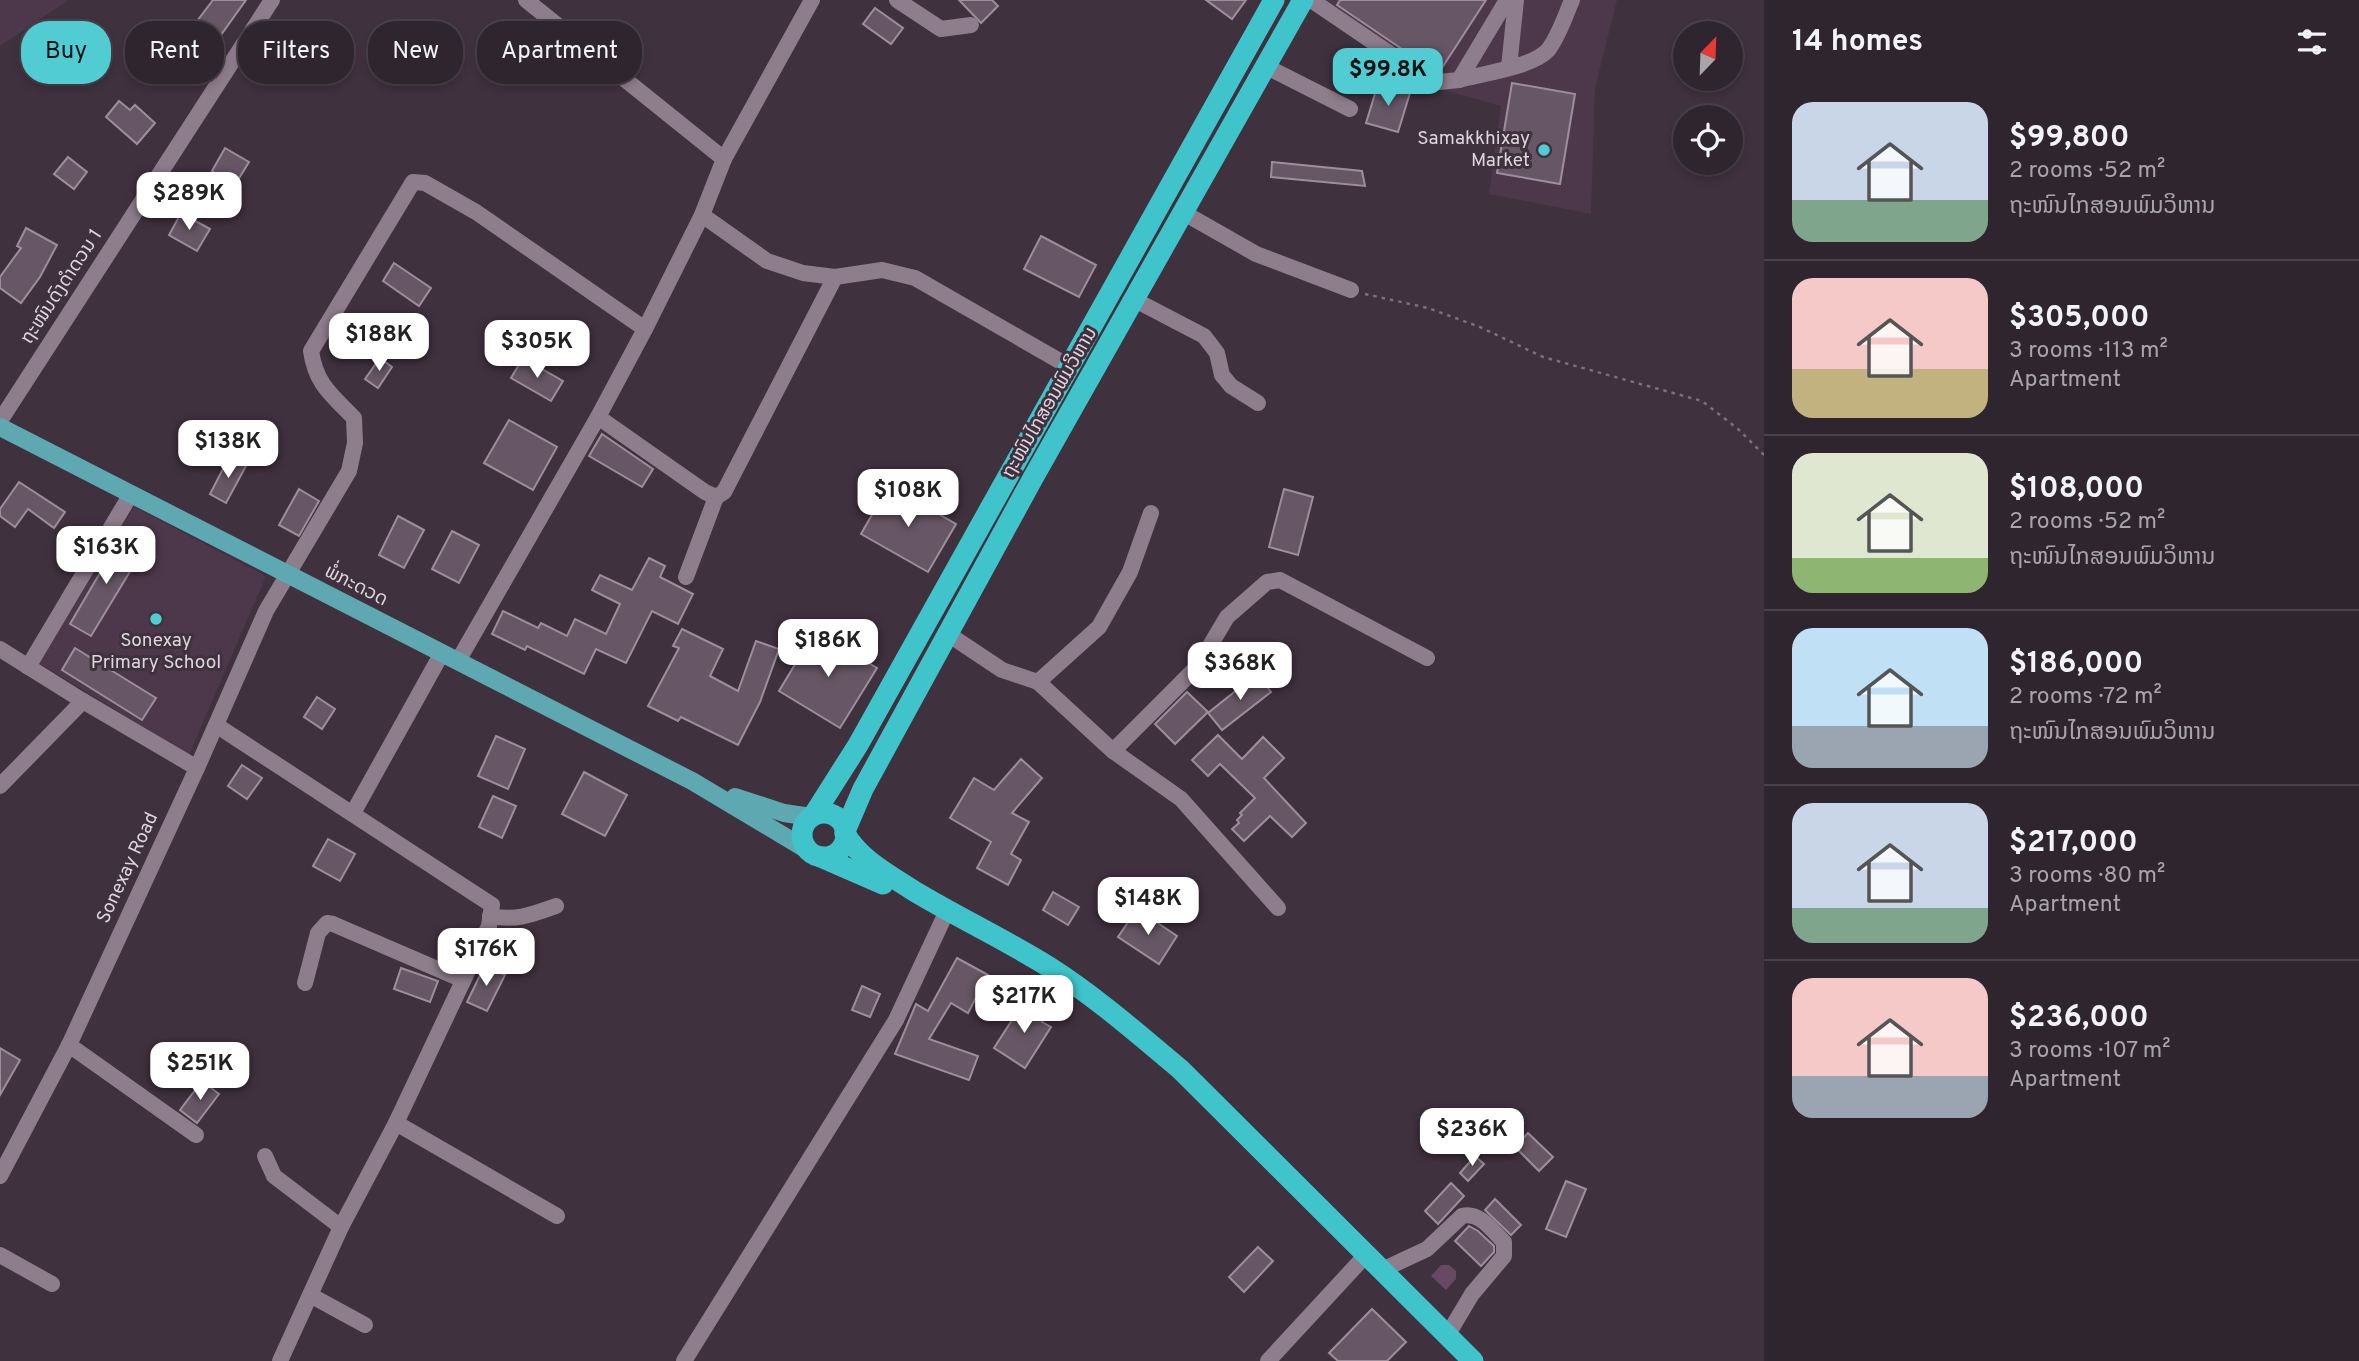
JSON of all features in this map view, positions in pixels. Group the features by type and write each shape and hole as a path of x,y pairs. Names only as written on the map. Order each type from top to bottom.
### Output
{"highway":[{"name":"ຖະໜົນໄກສອນພົມວິຫານ","path":"812,817 858,745 1274,0"},
{"name":"ຖະໜົນໄກສອນພົມວິຫານ","path":"845,832 863,789 948,634 1303,0"},
{"path":"1013,467 1034,478"},
{"path":"947,911 815,854 802,840 803,827 819,814 838,819 854,848 870,864 947,911 1050,968 1129,1026 1180,1069 1473,1361"},
{"path":"815,854 827,857 839,851 843,846 845,832"}],"main road":[{"name":"ພໍ່ກະດວດ","path":"0,428 692,781"},
{"path":"692,781 755,805 812,817"},
{"path":"692,781 815,854"}],"street":[{"name":"ຖະໜົນດົງດຳດວນ 1","path":"0,421 272,0"},
{"path":"526,0 724,159"},
{"path":"353,813 597,417 645,330 702,215 724,159 812,0"},
{"path":"897,0 941,29 971,25"},
{"path":"1311,0 1423,76 1439,82 1459,80 1535,59 1547,51 1572,0"},
{"path":"1459,80 1507,0"},
{"path":"1509,67 1516,0"},
{"path":"1265,66 1350,109"},
{"name":"Sonexay Road","path":"0,1176 69,1045 266,611 349,471 355,443 354,418 321,384 313,368 311,351 413,182 425,183 476,212 645,330"},
{"path":"1184,212 1256,254 1351,290"},
{"path":"702,215 767,261 803,273 835,277 882,270 915,278 1070,367"},
{"path":"686,577 716,497 724,492 835,277"},
{"path":"1135,300 1204,336 1217,353 1222,374 1231,386 1258,403"},
{"path":"597,417 716,497"},
{"path":"28,667 131,494"},
{"path":"1038,682 1099,627 1130,572 1151,513"},
{"path":"1113,751 1198,666 1227,617 1267,582 1280,580 1427,658"},
{"path":"948,634 1002,670 1038,682 1113,751 1181,799 1278,908"},
{"path":"0,649 197,768"},
{"path":"1,783 83,701"},
{"path":"216,725 492,905 489,926 396,1123 341,1227 280,1361"},
{"path":"490,916 524,918 556,906"},
{"path":"684,1361 896,1020 947,911"},
{"path":"305,983 318,933 327,923 463,980"},
{"path":"69,1045 196,1135"},
{"path":"396,1123 556,1216"},
{"path":"265,1156 274,1176 341,1227"},
{"path":"1382,1270 1427,1249 1462,1216 1469,1214 1478,1217 1504,1242 1504,1256 1472,1294 1447,1336"},
{"path":"0,1255 52,1284"},
{"path":"1268,1361 1366,1255"},
{"path":"310,1295 365,1325"}],"path":[{"path":"1351,290 1441,313 1480,327 1543,357 1702,401 1738,429 1764,455"}],"shaded area":[{"path":"0,0 69,0 38,21 21,21 21,32 0,46"},
{"name":"Samakkhixay Market","path":"1315,0 1617,0 1595,88 1591,214 1489,194 1501,106 1437,88 1310,9"},
{"name":"Sonexay Primary School","path":"134,507 266,576 189,755 39,663"},
{"path":"1441,1265 1449,1265 1456,1271 1456,1279 1446,1290 1431,1276"}],"building":[{"path":"213,0 246,0 224,31 224,21 197,21"},
{"path":"959,0 992,0 998,6 981,23"},
{"path":"1206,0 1246,0 1232,19"},
{"path":"1340,0 1486,0 1440,71 1421,62 1337,5"},
{"path":"875,8 903,28 891,44 863,24"},
{"path":"1512,83 1575,94 1560,184 1497,173"},
{"path":"1378,84 1410,93 1398,132 1366,123"},
{"path":"119,101 130,110 135,105 155,123 137,144 106,117"},
{"path":"225,148 249,162 235,185 212,171"},
{"path":"68,157 87,172 74,189 54,174"},
{"path":"1272,162 1362,171 1365,186 1271,177"},
{"path":"181,213 210,229 197,251 169,235"},
{"path":"26,228 57,245 40,277 21,303 0,288 0,277 21,248 17,246"},
{"path":"1041,236 1096,265 1079,297 1024,269"},
{"path":"394,263 431,288 419,306 383,281"},
{"path":"380,358 392,367 378,388 365,379"},
{"path":"523,358 563,381 551,401 511,378"},
{"path":"509,420 557,447 533,490 484,463"},
{"path":"602,434 653,469 642,487 589,456"},
{"path":"229,457 246,466 226,503 210,494"},
{"path":"19,482 65,512 54,528 28,509 15,527 0,516 0,509"},
{"path":"889,485 956,524 928,572 861,534"},
{"path":"299,489 319,501 299,536 279,525"},
{"path":"1284,489 1313,497 1298,555 1269,547"},
{"path":"398,516 424,530 404,568 379,555"},
{"path":"452,531 479,545 459,583 432,569"},
{"path":"121,537 143,550 91,636 70,624"},
{"path":"649,558 665,566 660,577 693,594 678,624 652,611 626,663 596,649 584,674 527,646 525,650 492,634 503,611 538,628 541,623 567,636 575,619 606,634 620,604 592,590 600,575 632,590"},
{"path":"682,629 723,649 710,676 738,691 756,641 779,649 760,702 738,745 681,717 678,721 648,706 679,648 673,646"},
{"path":"815,631 877,668 840,728 779,691"},
{"path":"75,648 156,698 142,720 62,670"},
{"path":"1257,674 1271,692 1222,730 1208,713"},
{"path":"1187,692 1208,712 1175,744 1155,724"},
{"path":"317,697 335,709 322,729 304,717"},
{"path":"1218,735 1242,759 1263,737 1284,758 1264,778 1306,823 1292,837 1270,816 1244,841 1232,829 1239,823 1237,820 1242,815 1240,813 1255,798 1220,764 1208,776 1192,760"},
{"path":"496,736 525,749 508,789 478,776"},
{"path":"1021,759 1042,778 1012,813 1029,822 1011,854 1021,860 1008,885 977,868 991,842 950,818 974,778 994,790"},
{"path":"242,765 262,778 247,799 228,786"},
{"path":"584,772 627,795 605,836 562,814"},
{"path":"493,796 516,806 502,838 479,827"},
{"path":"328,839 355,854 340,881 313,866"},
{"path":"1053,892 1079,907 1068,925 1043,910"},
{"path":"1137,909 1177,936 1159,964 1118,937"},
{"path":"957,958 988,975 968,1013 951,1003 929,1039 978,1056 969,1080 895,1054 916,1004 928,1011"},
{"path":"485,965 505,975 487,1011 467,1002"},
{"path":"401,968 438,981 430,1002 394,989"},
{"path":"862,986 880,994 870,1017 852,1010"},
{"path":"1025,1000 1047,1014 1042,1022 1051,1027 1025,1068 994,1048"},
{"path":"0,1048 20,1060 0,1095"},
{"path":"202,1081 219,1094 197,1123 180,1110"},
{"path":"1528,1133 1553,1157 1539,1171 1515,1147"},
{"path":"1475,1156 1484,1164 1468,1181 1460,1173"},
{"path":"1566,1181 1586,1189 1566,1237 1546,1229"},
{"path":"1451,1183 1464,1196 1438,1224 1425,1211"},
{"path":"1495,1199 1521,1225 1511,1235 1485,1210"},
{"path":"1469,1226 1494,1246 1494,1252 1481,1266 1455,1241"},
{"path":"1258,1247 1273,1261 1244,1292 1229,1277"},
{"path":"1372,1309 1406,1342 1387,1361 1338,1361 1329,1353"}],"place":[{"name":"Samakkhixay Market","path":"1544,150"},
{"name":"Sonexay Primary School","path":"156,619"}]}
